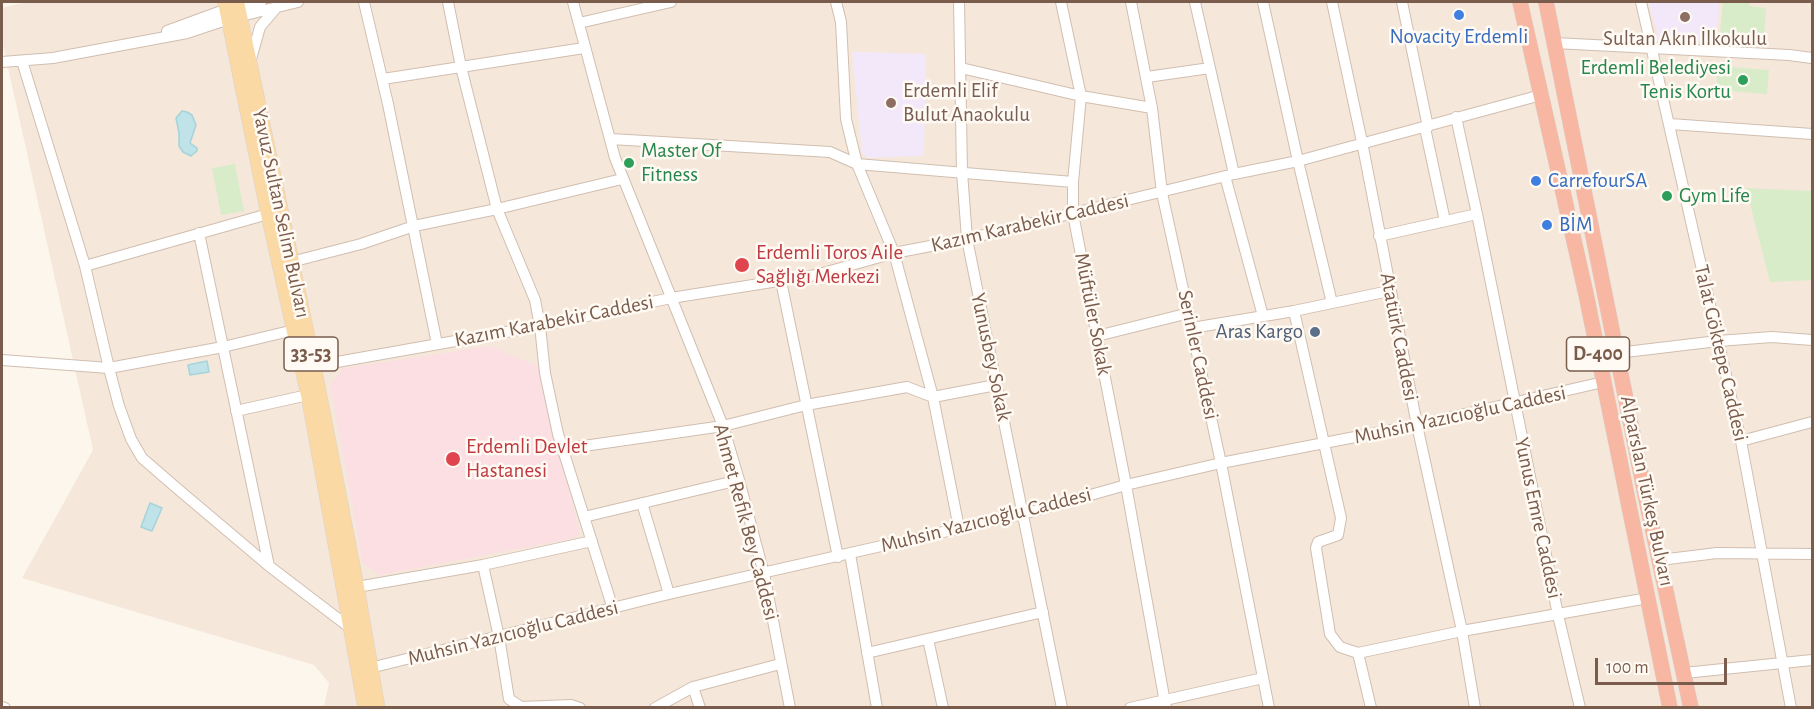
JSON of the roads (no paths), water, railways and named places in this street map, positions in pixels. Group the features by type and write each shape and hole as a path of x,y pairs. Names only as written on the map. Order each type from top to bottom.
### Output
{"highway":[{"name":"Alparslan Türkeş Bulvarı","path":"1520,2 1586,294 1670,708"},
{"name":"Alparslan Türkeş Bulvarı","path":"1546,2 1645,494 1691,708"}],"main road":[{"name":"Yavuz Sultan Selim Bulvarı","path":"233,9 250,66 291,262 308,367 357,587 378,708"},
{"name":"Yavuz Sultan Selim Bulvarı","path":"233,9 268,214 294,330 308,367 308,395 365,708"}],"street":[{"path":"2,62 53,58 135,42 233,9 261,2"},
{"path":"233,9 277,7 298,2"},
{"path":"364,2 414,226 437,344"},
{"path":"448,2 461,67 497,209 535,300 545,373 563,449 613,609"},
{"name":"Ahmet Refik Bey Caddesi","path":"573,2 622,179 723,426 764,574 790,708"},
{"path":"579,23 671,2"},
{"path":"836,2 841,22 846,119 857,164 894,253 933,397 959,528"},
{"name":"Yunusbey Sokak","path":"959,2 962,172 967,239 1062,708"},
{"name":"Müftüler Sokak","path":"1061,2 1082,96 1073,182 1073,214 1126,485 1165,703"},
{"name":"Serinler Caddesi","path":"1131,2 1147,77 1162,193 1221,463 1269,708"},
{"path":"1195,2 1230,175 1263,316"},
{"path":"1263,2 1332,303"},
{"name":"Atatürk Caddesi","path":"1332,2 1362,142 1389,291 1462,631 1475,708"},
{"path":"1402,2 1445,221"},
{"name":"Talat Göktepe Caddesi","path":"1641,2 1741,441 1791,708"},
{"path":"250,66 260,27 277,7"},
{"path":"1554,43 1812,58"},
{"path":"382,79 584,48"},
{"path":"22,61 85,266 119,406 131,439 142,458 269,566 350,627"},
{"path":"961,68 1082,96 1152,108"},
{"path":"1147,77 1210,68"},
{"name":"Kazım Karabekir Caddesi","path":"308,367 540,326 671,298 816,275 894,253 967,239 1230,175 1298,161 1541,95"},
{"name":"Yunus Emre Caddesi","path":"1456,117 1558,615 1580,708"},
{"path":"1670,124 1812,134"},
{"path":"610,139 830,152 857,164 1073,182"},
{"path":"291,262 361,244 414,226 622,179"},
{"path":"85,266 268,214"},
{"path":"1379,236 1477,214"},
{"path":"200,233 269,566"},
{"path":"781,281 838,557"},
{"path":"1192,328 1294,311 1389,291"},
{"path":"1294,311 1341,518 1338,535 1318,542 1316,548 1330,634 1340,647 1358,652 1648,598"},
{"path":"1097,336 1189,313"},
{"path":"2,360 109,368 223,347 294,330"},
{"path":"1617,353 1772,337 1812,340"},
{"name":"Muhsin Yazıcıoğlu Caddesi","path":"370,668 669,594 1023,514 1126,485 1221,463 1515,404 1603,382"},
{"path":"563,449 723,426 806,405 907,387 933,397 996,385"},
{"path":"236,411 308,395"},
{"path":"1741,441 1812,422"},
{"path":"584,517 739,480"},
{"path":"642,503 669,594"},
{"path":"357,587 483,565 592,541"},
{"path":"1660,560 1717,553 1812,554"},
{"path":"850,554 877,708"},
{"path":"483,565 499,637 509,699 520,707 571,705 580,708"},
{"path":"867,653 1043,612"},
{"path":"928,639 943,708"},
{"path":"1358,652 1371,708"},
{"path":"1684,673 1812,660"},
{"path":"655,708 693,687 780,664"},
{"path":"1130,708 1165,703 1263,678"},
{"path":"693,687 700,708"}],"water":[{"path":"182,111 192,115 196,125 190,143 197,148 197,151 191,156 183,152 179,146 176,118"},
{"path":"207,361 209,372 190,375 188,365"},
{"path":"150,503 162,508 152,531 141,527"}],"place":[{"name":"Novacity Erdemli","path":"1459,15"},
{"name":"Sultan Akın İlkokulu","path":"1685,17"},
{"name":"Erdemli Belediyesi Tenis Kortu","path":"1743,80"},
{"name":"Erdemli Elif Bulut Anaokulu","path":"891,103"},
{"name":"Master Of Fitness","path":"629,163"},
{"name":"CarrefourSA","path":"1536,181"},
{"name":"Gym Life","path":"1667,196"},
{"name":"BİM","path":"1547,225"},
{"name":"Erdemli Toros Aile Sağlığı Merkezi","path":"742,265"},
{"name":"Aras Kargo","path":"1315,332"},
{"name":"Erdemli Devlet Hastanesi","path":"453,459"}]}
